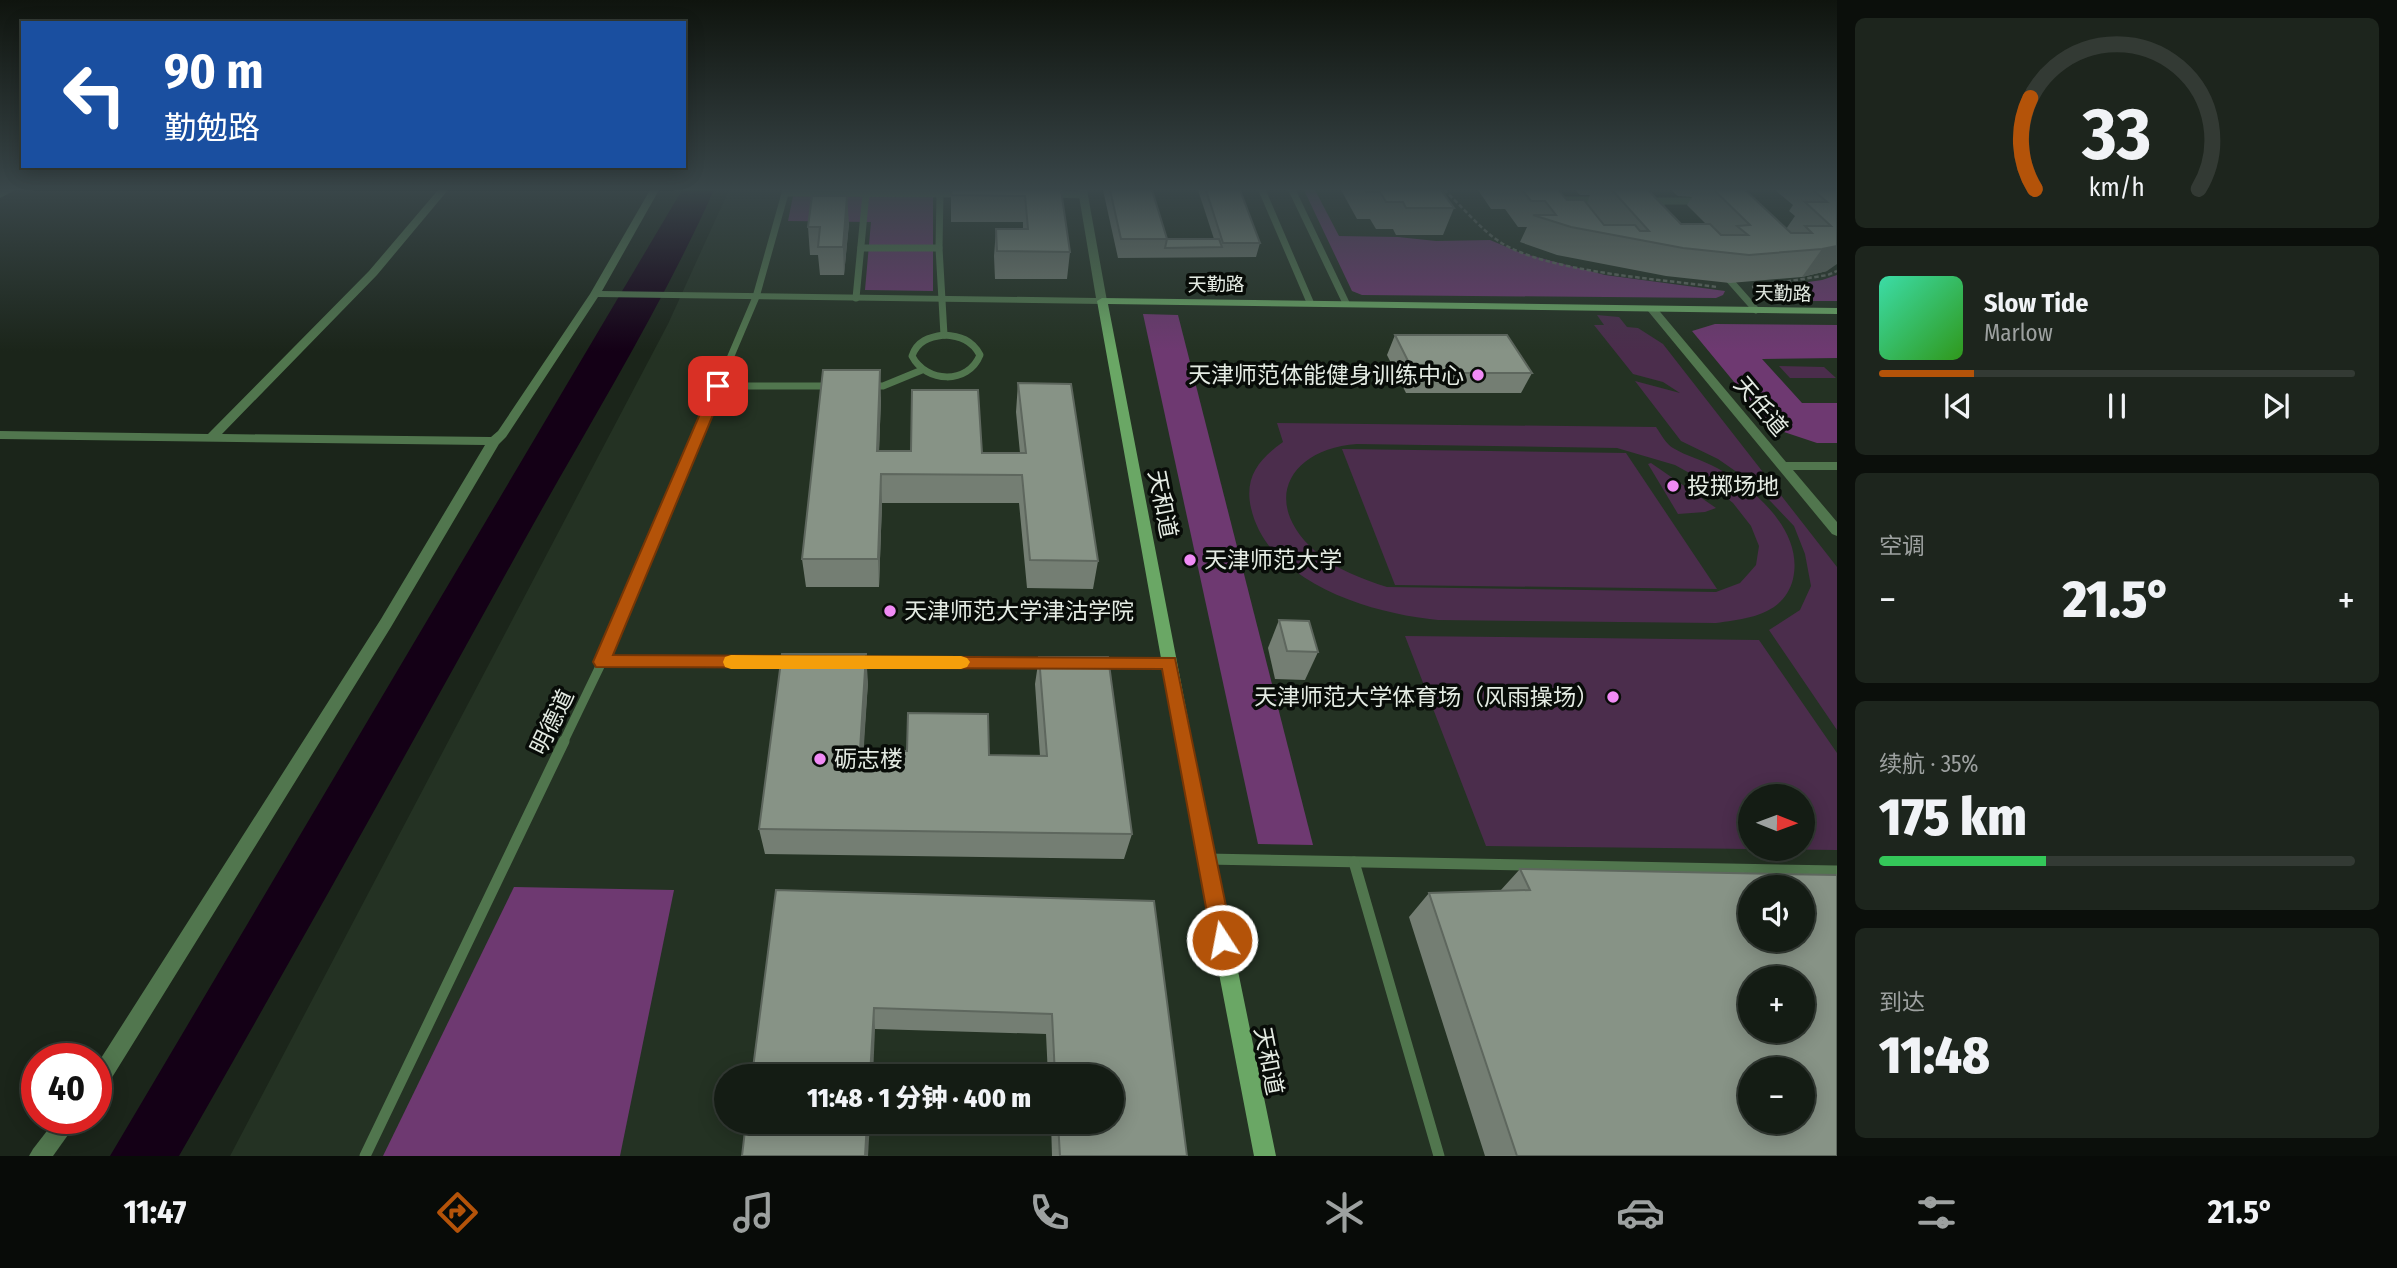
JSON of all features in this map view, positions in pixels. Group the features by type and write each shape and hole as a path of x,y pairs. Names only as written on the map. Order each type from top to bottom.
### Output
{"street":[{"path":"212,438 373,273 398,244"},
{"path":"112,1060 386,623 495,441 595,294 623,244"},
{"name":"天和道","path":"1092,244 1206,859 1265,1156"},
{"name":"天勤路","path":"595,294 1837,311"},
{"name":"天任道","path":"1653,309 1837,531"},
{"path":"0,435 495,441"},
{"path":"1783,466 1837,466"},
{"path":"40,1156 57,1134"}],"lane":[{"name":"明德道","path":"365,1156 602,662 756,297 771,244"},
{"path":"856,298 861,244"},
{"path":"939,244 944,335"},
{"path":"1285,244 1310,302"},
{"path":"1318,244 1346,303"},
{"path":"861,248 939,248"},
{"path":"1719,269 1756,310"},
{"path":"944,335 962,338 974,345 980,355 977,365 956,375 938,376 922,370 913,361 913,350 921,341 944,335"},
{"path":"855,386 883,386 922,370"},
{"path":"718,386 842,386"},
{"path":"602,662 809,662"},
{"path":"837,662 1059,662"},
{"path":"1086,662 1169,662"},
{"path":"1206,859 1833,871 1837,884"},
{"path":"1353,862 1439,1156"}],"path":[{"path":"1505,244 1534,256 1602,272 1737,288 1828,275 1837,271"}],"shaded area":[{"path":"650,244 689,244 623,367 179,1156 110,1156"},
{"name":"天津师范大学","path":"704,244 1837,244 1837,1156 230,1156 668,324"},
{"path":"869,244 933,244 933,291 865,290"},
{"path":"1330,244 1499,244 1521,253 1605,275 1725,291 1716,298 1362,295 1352,291"},
{"path":"1837,275 1837,301 1774,301 1756,294 1755,290 1822,280"},
{"path":"1143,314 1178,315 1313,845 1258,844"},
{"path":"1597,315 1619,317 1627,327 1638,328 1663,344 1837,567 1837,730 1769,630 1800,610 1811,586 1805,554 1794,526 1754,484 1718,459 1681,441 1635,381 1680,393 1663,382 1633,374 1594,325 1604,325"},
{"path":"1715,324 1837,325 1837,358 1762,359 1802,403 1837,403 1837,443 1817,443 1772,428 1692,331"},
{"path":"1779,366 1824,367 1836,378 1790,378"},
{"name":"天津师范大学体育场（风雨操场）","path":"1277,423 1656,427 1670,446 1731,477 1760,499 1773,513 1791,544 1793,579 1782,600 1773,608 1752,617 1716,623 1438,620 1383,611 1326,590 1300,575 1278,556 1261,534 1249,497 1252,478 1260,462 1283,442","holes":["1357,444 1617,448 1675,465 1711,485 1733,503 1751,526 1759,546 1756,565 1740,583 1716,592 1387,587 1349,573 1315,551 1298,533 1289,514 1286,497 1290,481 1299,467 1314,456 1333,448"]},
{"path":"1342,449 1626,453 1717,589 1395,585"},
{"name":"投掷场地","path":"1651,463 1716,508 1705,512 1678,514 1648,464"},
{"name":"天津师范大学体育场（风雨操场）","path":"1405,636 1759,640 1837,753 1837,850 1815,850 1815,784 1738,784 1738,849 1486,846"},
{"path":"514,887 674,890 620,1156 383,1156"}],"building":[{"path":"818,244 843,244 843,247 818,247"},
{"path":"997,244 1069,244 1070,252 997,251"},
{"path":"1166,244 1221,244 1222,247 1165,248"},
{"path":"1661,244 1837,244 1822,249 1749,255"},
{"path":"1395,335 1507,335 1532,373 1414,373"},
{"path":"823,370 880,370 877,451 911,451 912,390 978,390 982,453 1026,453 1018,383 1071,384 1098,561 1030,560 1022,475 881,474 878,559 802,559"},
{"path":"1279,620 1309,621 1318,652 1287,651"},
{"name":"砺志楼","path":"782,654 866,654 860,750 907,751 908,713 988,714 989,755 1047,756 1039,657 1108,657 1132,834 759,829"},
{"path":"1520,869 1837,875 1837,1156 1517,1156 1429,893 1530,890"},
{"path":"776,890 1154,901 1187,1156 1060,1156 1059,1134 1124,1134 1124,1064 1054,1064 1052,1014 874,1008 871,1064 754,1064"},
{"path":"745,1134 866,1134 865,1156 742,1156"}],"slow traffic":[{"path":"731,662 961,662"}],"place":[{"name":"天津师范体能健身训练中心","path":"1478,375"},
{"name":"投掷场地","path":"1673,486"},
{"name":"天津师范大学","path":"1190,560"},
{"name":"天津师范大学津沽学院","path":"890,611"},
{"name":"天津师范大学体育场（风雨操场）","path":"1613,697"},
{"name":"砺志楼","path":"820,759"}],"route":[{"path":"718,386 602,662 1169,662 1222,940"}]}
